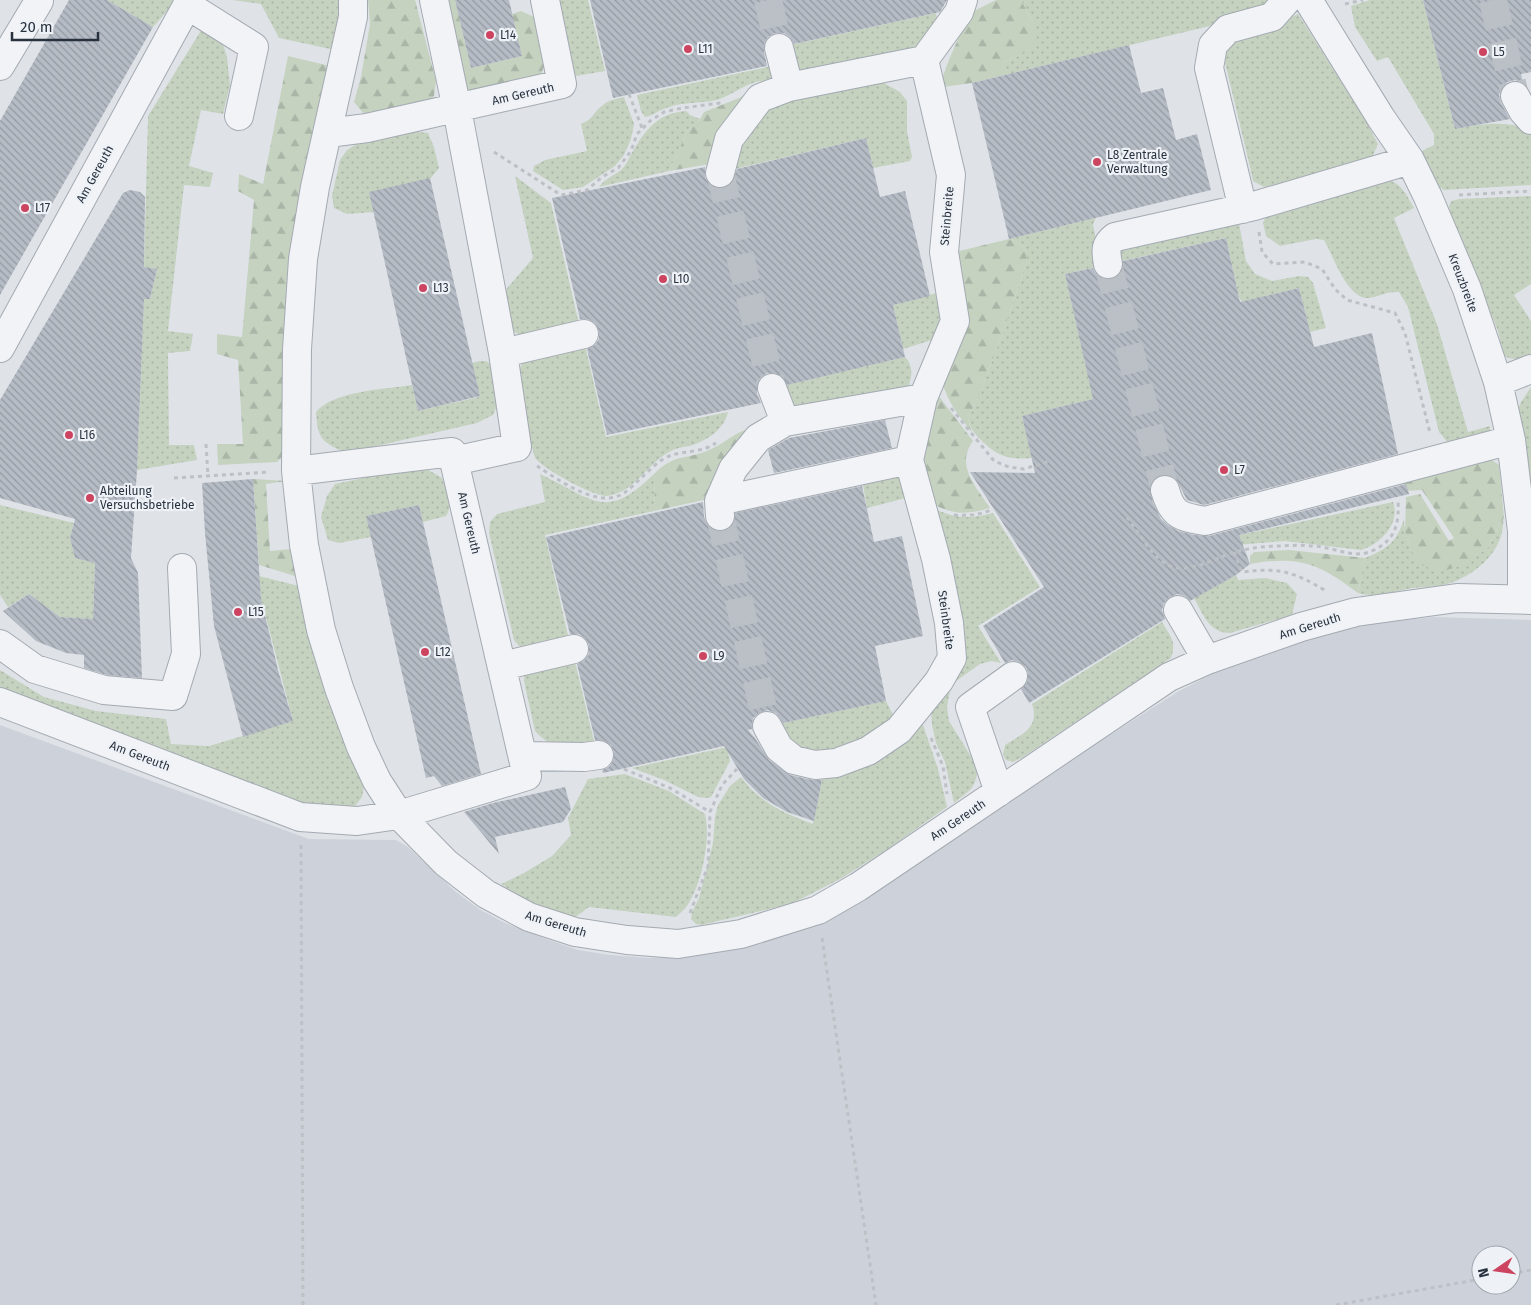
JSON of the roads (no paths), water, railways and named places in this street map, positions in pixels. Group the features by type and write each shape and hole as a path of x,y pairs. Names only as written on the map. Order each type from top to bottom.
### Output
{"lane":[{"name":"Am Gereuth","path":"353,0 353,17 315,187 303,259 297,348 296,470 304,545 321,630 339,688 361,748 377,780 399,815 446,863 486,894 529,917 576,932 627,940 678,944 741,934 818,910 858,887 1169,677 1207,660 1301,627 1356,612 1457,598 1526,599"},
{"path":"296,470 452,452 454,461 516,448 503,353 459,119 434,0"},
{"name":"Am Gereuth","path":"328,133 459,119 562,84 544,0"},
{"path":"720,173 729,138 760,98 789,87 924,60 959,12 963,0"},
{"path":"1248,207 1209,68 1213,45 1228,30 1272,17 1287,0"},
{"name":"Kreuzbreite","path":"1308,0 1381,118 1410,160 1428,197 1467,289 1498,382 1511,440 1522,531 1526,599"},
{"path":"0,66 39,1"},
{"name":"Am Gereuth","path":"0,348 188,3"},
{"path":"188,3 254,47 239,116"},
{"path":"779,48 789,87"},
{"name":"Steinbreite","path":"767,726 779,748 794,760 815,765 836,764 868,751 899,730 939,681 952,658 949,623 921,502 909,460 928,387 955,321 944,252 951,175 924,60"},
{"path":"1515,96 1523,111 1531,120"},
{"path":"1108,264 1105,250 1106,245 1115,238 1248,207 1410,160"},
{"path":"503,353 584,334"},
{"path":"1498,382 1531,369"},
{"path":"909,460 720,509 733,469 758,438 784,422 928,387"},
{"path":"772,388 784,422"},
{"path":"1165,490 1169,505 1178,514 1205,521 1511,440"},
{"name":"Am Gereuth","path":"0,702 300,817 357,821 399,815 528,776 454,461"},
{"path":"0,644 35,669 104,690 173,696 186,654 182,568"},
{"path":"1178,610 1207,660"},
{"path":"502,666 574,649"},
{"path":"999,792 970,707 1013,676"},
{"path":"523,756 584,757 599,755"}],"tunnel":[{"path":"768,0 779,48"},
{"path":"1493,0 1515,96"},
{"path":"720,173 772,388"},
{"path":"1108,264 1165,490"},
{"path":"720,516 767,726"}],"place":[{"name":"L14","path":"490,35"},
{"name":"L11","path":"688,49"},
{"name":"L5","path":"1483,52"},
{"name":"L8 Zentrale Verwaltung","path":"1097,162"},
{"name":"L17","path":"25,208"},
{"name":"L10","path":"663,279"},
{"name":"L13","path":"423,288"},
{"name":"L16","path":"69,435"},
{"name":"L7","path":"1224,470"},
{"name":"Abteilung Versuchsbetriebe","path":"90,498"},
{"name":"L15","path":"238,612"},
{"name":"L12","path":"425,652"},
{"name":"L9","path":"703,656"}]}
